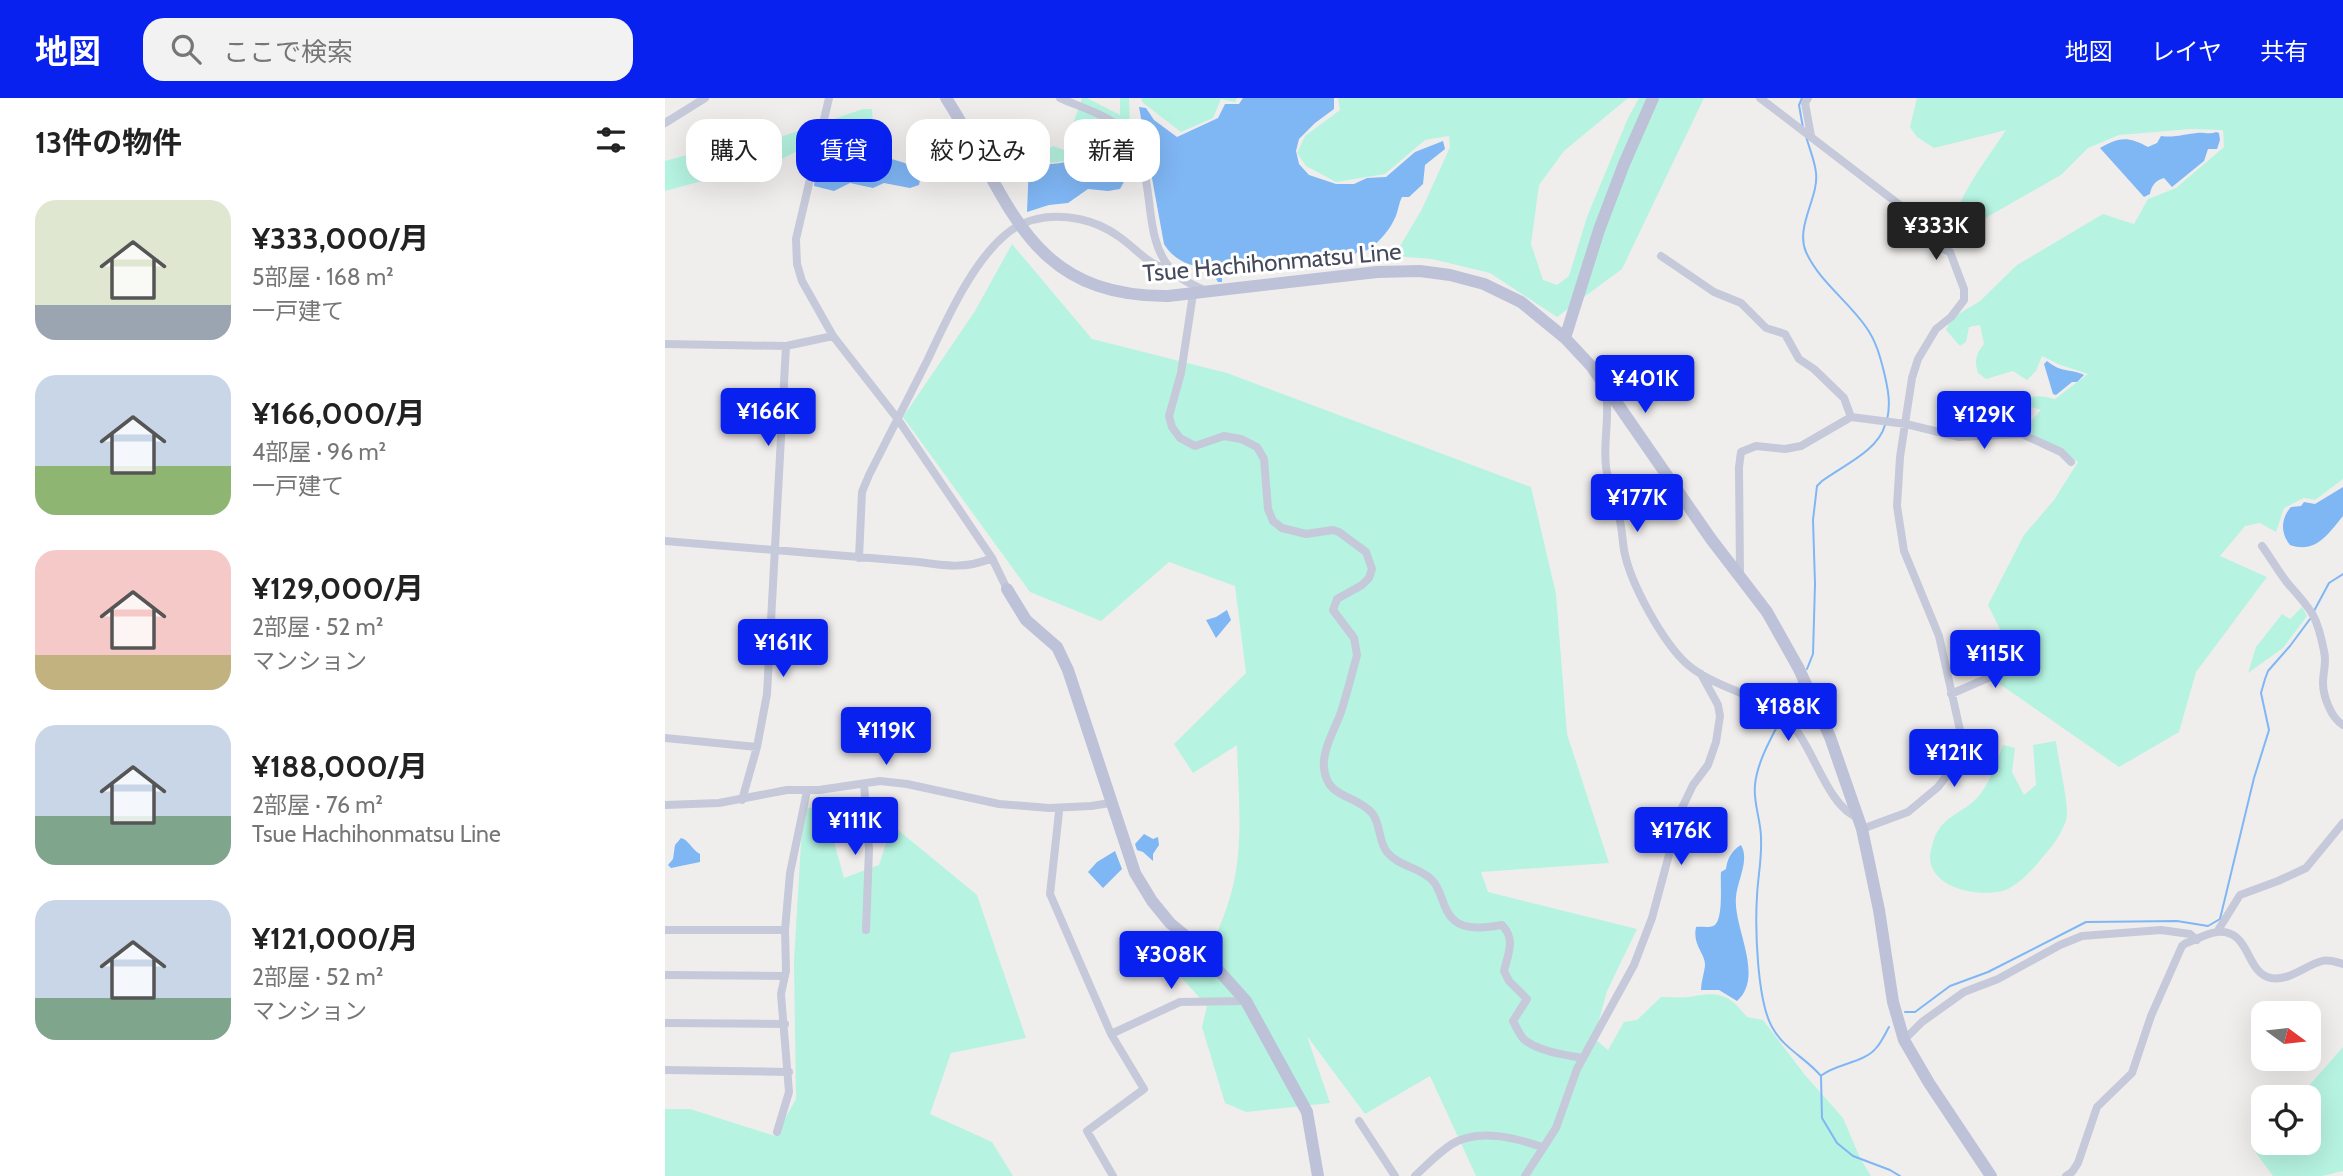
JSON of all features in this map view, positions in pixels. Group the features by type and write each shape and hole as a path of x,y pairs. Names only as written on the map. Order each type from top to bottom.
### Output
{"main road":[{"name":"Tsue Hachihonmatsu Line","path":"946,98 1020,225 1035,244 1065,271 1092,285 1121,293 1149,296 1193,294 1377,272 1430,272 1484,284 1521,302 1565,338 1592,367 1711,539 1767,612 1799,669 1830,737 1862,830 1879,910 1893,1002 1904,1040 1929,1083 1991,1176"},
{"path":"1565,338 1599,230 1653,98"},
{"path":"1007,589 1025,620 1057,647 1068,670 1135,873 1152,901 1247,1001 1307,1112 1318,1176"}],"street":[{"path":"665,123 705,98"},
{"path":"829,98 809,177 796,250 802,281 833,336 897,418 992,558 1007,589"},
{"path":"1060,98 1103,116 1122,129 1134,143 1142,159 1159,254 1181,278 1208,292"},
{"path":"1761,98 1901,205 1920,209 1921,230 1931,244 1949,252 1964,289 1962,306 1936,329 1918,359 1912,378 1897,485 1901,540 1939,636 1961,741 1957,760 1938,787 1908,812 1862,830"},
{"path":"1808,98 1805,103 1811,136"},
{"path":"859,558 862,492 955,304 989,251 1006,234 1020,225 1045,216 1080,219 1102,226 1161,269 1171,270"},
{"path":"1661,257 1714,292 1741,303 1766,328 1785,334 1800,359 1844,398 1851,417"},
{"path":"1193,294 1181,373 1169,416 1172,428 1180,438 1195,446 1224,436 1241,439 1257,447 1264,459 1268,509 1273,521 1282,528 1306,534 1333,530 1339,532 1366,552 1371,561 1369,578 1337,599 1333,610 1353,638 1357,655 1324,758 1330,787 1373,814 1388,853 1399,863 1435,882 1446,909 1455,921 1461,925 1479,928 1502,925 1508,931 1511,941 1504,971 1509,981 1527,999 1513,1021 1520,1033 1525,1041 1541,1048 1583,1058"},
{"path":"665,344 786,346 833,336"},
{"path":"742,800 757,747 767,694 786,346"},
{"path":"1605,387 1605,465 1621,524 1624,551 1639,588 1668,644 1701,674 1777,710 1801,737 1839,803 1857,817"},
{"path":"1740,575 1739,467 1741,453 1756,446 1785,449 1801,446 1851,417 1906,424 1959,436 2022,435 2061,452 2071,463"},
{"path":"665,541 949,567 980,563 992,558"},
{"path":"2262,546 2288,585 2308,604 2316,617 2327,666 2323,684 2326,699 2333,716 2343,725"},
{"path":"1951,694 2027,662"},
{"path":"1525,1176 1556,1128 1577,1069 1635,965 1652,918 1681,810 1693,785 1708,765 1716,742 1720,716 1718,705 1701,674"},
{"path":"665,738 757,747"},
{"path":"665,805 719,803 787,790 807,791 880,781 907,784 999,804 1049,808 1110,803"},
{"path":"864,785 869,849 866,930"},
{"path":"777,1132 789,1092 781,994 785,976 785,930 790,873 807,791"},
{"path":"1059,812 1050,894 1111,1034 1144,1089 1087,1131 1112,1176"},
{"path":"2217,932 2241,895 2306,868 2343,823"},
{"path":"665,929 785,930"},
{"path":"1904,1040 1932,1014 1964,992 1998,979 2082,936 2161,930 2190,934 2197,940"},
{"path":"2066,1176 2078,1163 2097,1107 2131,1073 2151,1016 2182,946 2217,932 2233,935 2250,953 2253,967 2265,977 2280,979 2324,960 2343,964"},
{"path":"665,975 785,976"},
{"path":"1111,1034 1180,1002 1247,1001"},
{"path":"665,1023 785,1024"},
{"path":"665,1070 789,1072"},
{"path":"1359,1121 1395,1176"},
{"path":"1415,1176 1460,1140 1501,1135 1542,1147"}],"green space":[{"path":"1082,98 1120,115 1120,98 1129,98 1130,119 1075,119"},
{"path":"1141,98 1237,98 1235,102 1221,99 1213,118 1181,132 1142,102"},
{"path":"1338,98 1628,98 1564,151 1539,185 1531,244 1543,280 1557,285 1569,276 1587,217 1639,98 1704,98 1622,269 1557,317 1490,273 1432,259 1394,256 1422,209 1450,147 1449,136 1425,140 1385,174 1336,182 1306,166 1297,153 1305,136 1340,110"},
{"path":"1917,98 2343,98 2343,479 2315,500 2304,498 2284,508 2276,532 2260,523 2245,526 2220,556 2267,577 2196,672 2179,732 2119,767 1997,682 2013,656 1988,605 2024,535 2054,500 2078,462 2024,429 2041,410 2021,404 2033,397 2055,399 2088,374 2042,356 2036,371 2027,380 2013,371 1986,379 1978,373 1976,365 1984,344 1980,325 1969,327 1966,342 1960,346 1946,330 1952,318 1980,301 2017,265 2103,214 2134,224 2148,199 2176,188 2224,147 2223,130 2191,129 2119,135 2088,148 2061,175 1952,237 1953,224 1963,196 2006,130 1934,148 1917,137 1910,127"},
{"path":"863,109 872,109 873,119 833,119"},
{"path":"796,132 796,152 782,159 782,136"},
{"path":"1053,146 1064,150 1064,161 1050,162 1050,148"},
{"path":"686,155 686,182 698,182 665,191 665,161"},
{"path":"1012,244 1092,339 1227,373 1531,487 1556,594 1567,734 1609,863 1481,872 1488,892 1637,929 1607,991 1594,1038 1608,1050 1624,1022 1637,1020 1661,997 1715,994 1734,1003 1747,1017 1763,1020 1805,1075 1843,1118 1871,1176 1476,1176 1430,1076 1365,1114 1307,1036 1330,1103 1246,1112 1225,1103 1202,1027 1207,1006 1172,967 1210,950 1230,896 1239,844 1237,745 1193,773 1174,744 1246,673 1235,586 1169,562 1101,621 1030,592 903,417 975,311"},
{"path":"2302,607 2307,616 2283,648 2248,673 2256,647 2282,614 2290,619"},
{"path":"2056,741 2067,815 2059,835 2039,862 2019,882 1998,892 1960,889 1939,877 1932,868 1930,857 1936,833 1946,821 1971,804 1982,792 2003,745 2015,748 2012,772 2024,795 2036,785 2033,745"},
{"path":"824,806 844,878 879,865 892,825 977,895 1026,1038 951,1053 930,1114 992,1142 1013,1176 665,1176 665,1109 690,1109 775,1136 796,1099 794,961 803,809"},
{"path":"2343,1047 2343,1171 2322,1176 2273,1176 2257,1155 2321,1155 2321,1085 2310,1085"}],"water":[{"path":"1243,98 1334,98 1334,109 1299,139 1296,151 1299,164 1309,175 1336,184 1354,184 1367,178 1386,177 1415,152 1443,141 1445,149 1425,165 1423,184 1409,197 1402,197 1392,224 1382,238 1369,249 1359,250 1352,257 1226,268 1222,273 1222,282 1218,282 1210,269 1184,262 1173,255 1164,244 1153,182 1160,182 1160,124 1177,137 1218,118 1225,104 1239,104"},
{"path":"1139,107 1146,108 1153,119 1141,119"},
{"path":"2219,133 2220,140 2217,149 2208,149 2204,161 2172,187 2164,178 2159,180 2150,194 2144,197 2100,148 2124,139 2148,147 2157,143 2161,136"},
{"path":"892,159 906,164 906,182 920,182 919,185 910,188 884,183 873,188 850,183 834,191 814,186 814,182 892,182"},
{"path":"1064,162 1064,182 1124,182 1120,189 1088,189 1068,203 1049,205 1027,212 1028,182 1050,182 1050,164"},
{"path":"2047,361 2058,368 2084,375 2056,395 2053,394 2044,364"},
{"path":"2343,487 2343,516 2332,529 2314,545 2290,545 2283,526 2291,507 2301,506 2304,502 2315,504"},
{"path":"1227,610 1231,620 1216,638 1206,620"},
{"path":"1144,834 1153,839 1158,837 1159,845 1153,854 1153,861 1137,850 1135,844"},
{"path":"681,838 700,854 700,862 671,868 668,865 673,859 675,845"},
{"path":"1741,845 1744,857 1736,909 1746,951 1748,979 1745,991 1737,1001 1719,990 1701,990 1705,961 1695,934 1696,927 1711,927 1719,918 1721,872 1726,869 1733,852"},
{"path":"1115,851 1122,869 1103,888 1088,872 1097,862"}],"waterway":[{"path":"1802,98 1799,105 1803,128"},
{"path":"1806,136 1816,182 1805,222 1803,242 1818,272 1859,318 1872,338 1881,360 1888,390 1887,420"},
{"path":"1807,669 1813,654 1813,520 1817,486 1875,443 1885,425"},
{"path":"2314,611 2329,583 2343,574"},
{"path":"1905,1012 1915,1012 1950,986 1988,972 2086,922 2177,921 2208,926 2220,919 2254,778 2269,730 2261,693 2265,679 2268,671 2310,619"},
{"path":"1785,713 1799,683"},
{"path":"1780,721 1761,760 1755,792 1761,831 1756,926 1763,1000 1777,1035 1821,1076 1822,1118 1837,1143 1853,1156 1900,1176"},
{"path":"1822,1075 1872,1052 1889,1027"}]}
